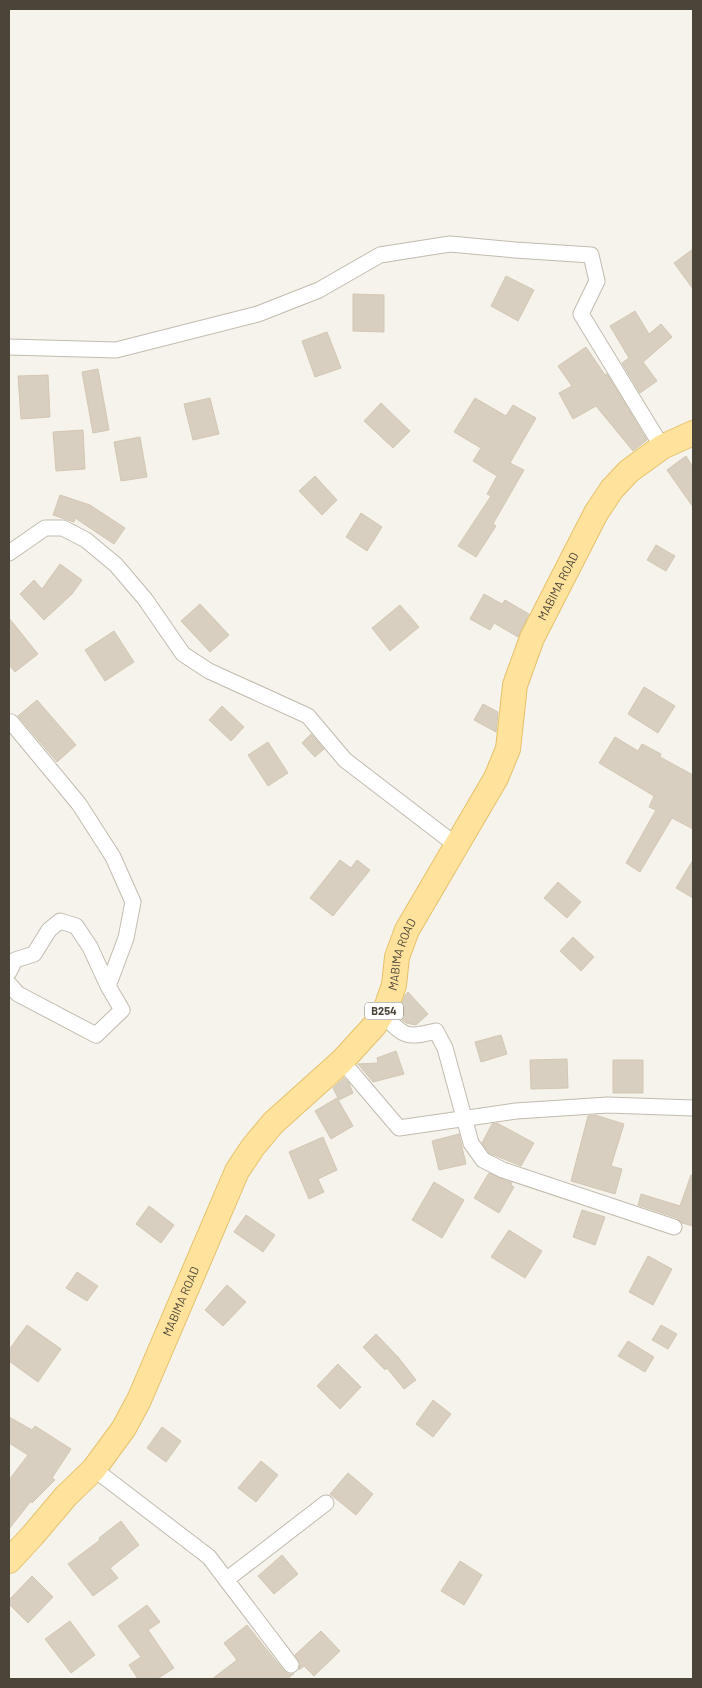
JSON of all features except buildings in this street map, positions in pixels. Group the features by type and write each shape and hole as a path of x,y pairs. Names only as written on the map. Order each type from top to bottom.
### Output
{"main road":[{"name":"MABIMA ROAD","path":"9,1561 66,1496 94,1469 124,1428 139,1400 237,1171 253,1147 273,1123 342,1061 374,1026 382,1014 394,985 397,957 407,930 496,778 508,749 515,685 532,638 596,513 612,488 629,471 662,448 693,433"}],"street":[{"path":"9,347 116,350 258,314 319,290 380,255 397,252 450,244 592,255 596,281 582,314 662,448"},
{"path":"9,553 45,528 63,528 86,540 116,565 128,578 183,654 209,671 308,716 345,760 456,845"},
{"path":"9,723 11,722 79,804 113,857 133,902 126,938 108,986"},
{"path":"9,972 15,960 34,954 49,930 60,921 76,926 90,947 108,986 122,1010 96,1035 18,994 9,984"},
{"path":"382,1014 401,1034 417,1036 436,1031 445,1048 471,1143 483,1160 496,1167 674,1227"},
{"path":"342,1061 399,1128 516,1111 608,1105 693,1108"},
{"path":"94,1469 209,1557 291,1665"},
{"path":"226,1580 326,1502"}]}
